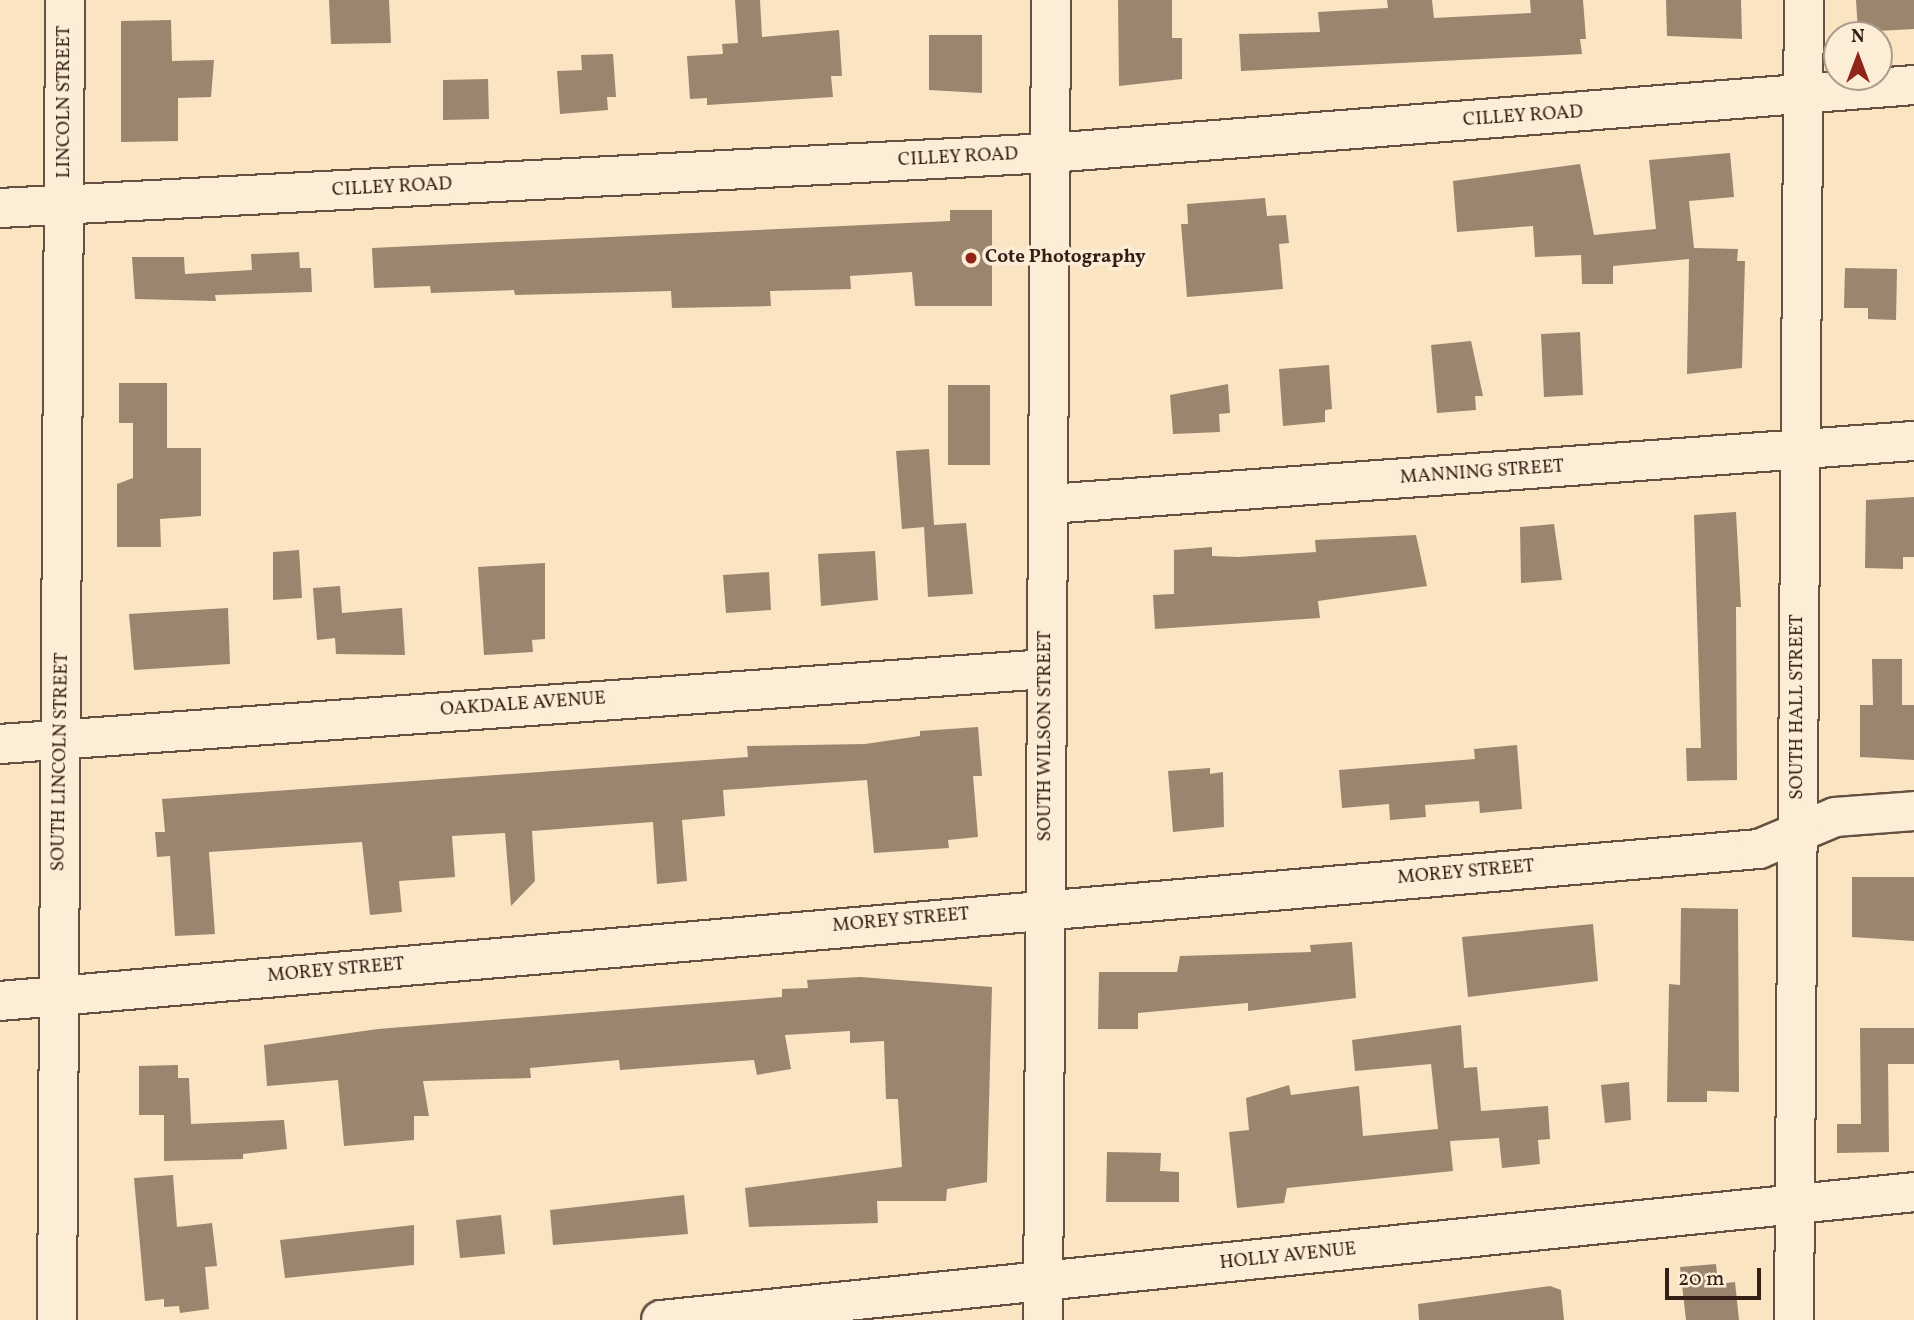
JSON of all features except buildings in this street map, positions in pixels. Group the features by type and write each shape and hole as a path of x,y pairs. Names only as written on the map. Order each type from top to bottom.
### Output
{"street":[{"name":"LINCOLN STREET","path":"65,0 65,204"},
{"name":"SOUTH WILSON STREET","path":"1043,1302 1051,0"},
{"name":"SOUTH HALL STREET","path":"1794,1320 1804,0"},
{"name":"CILLEY ROAD","path":"0,208 1050,153 1914,85"},
{"name":"SOUTH LINCOLN STREET","path":"57,1320 65,204"},
{"name":"MANNING STREET","path":"1049,504 1914,441"},
{"name":"OAKDALE AVENUE","path":"0,744 1046,669"},
{"name":"MOREY STREET","path":"0,1000 1046,908 1759,849 1798,829 1835,817 1914,811"},
{"name":"HOLLY AVENUE","path":"661,1320 1043,1302 1795,1204 1914,1192"}],"place":[{"name":"Cote Photography","path":"971,258"}]}
